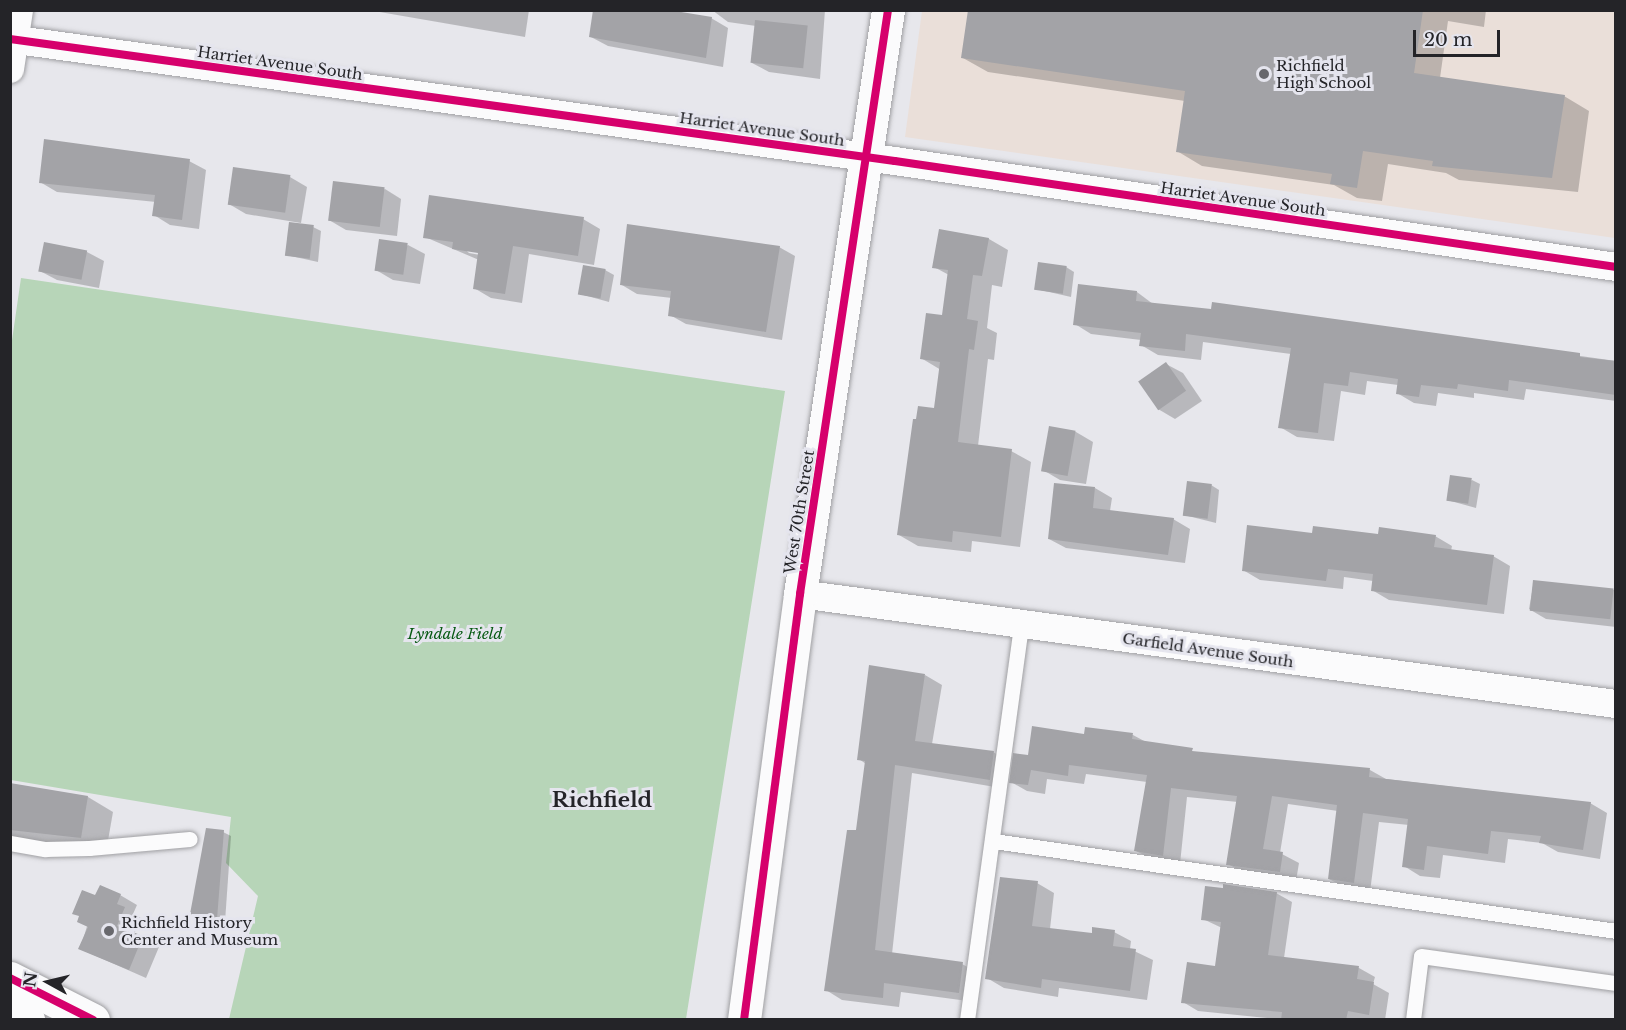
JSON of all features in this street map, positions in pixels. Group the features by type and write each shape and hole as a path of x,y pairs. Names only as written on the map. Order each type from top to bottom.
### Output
{"street":[{"path":"10,69 19,10"},
{"name":"West 70th Street","path":"744,1020 800,594 888,10"},
{"name":"Harriet Avenue South","path":"13,40 867,157 1616,267"},
{"name":"Garfield Avenue South","path":"800,594 1616,704"},
{"path":"10,978 93,1020"},
{"path":"10,1012 28,1020"}],"lane":[{"path":"967,1020 994,841 1021,624"},
{"path":"10,843 45,849 89,848 190,839"},
{"path":"994,841 1616,931"},
{"path":"1413,1020 1421,956 1616,983"}],"shaded area":[{"name":"Richfield High School","path":"922,11 1615,11 1615,238 905,137"}],"green space":[{"name":"Lyndale Field","path":"21,278 785,391 686,1019 229,1019 258,896 226,863 231,817 11,780 10,354"}],"building":[{"path":"593,10 669,10 712,17 706,58 589,37"},
{"path":"968,10 1423,10 1414,73 1565,95 1552,178 1432,166 1433,161 1363,151 1357,188 1330,184 1332,174 1176,152 1185,91 961,58"},
{"path":"755,20 808,26 803,68 751,63"},
{"path":"44,139 190,159 182,220 152,216 155,195 39,183"},
{"path":"233,167 290,175 285,213 228,205"},
{"path":"333,181 385,187 380,227 328,221"},
{"path":"429,195 584,217 578,256 513,246 505,294 473,289 478,253 452,249 453,242 423,238"},
{"path":"289,222 314,225 310,259 285,256"},
{"path":"627,224 780,246 766,332 668,316 671,291 620,285"},
{"path":"939,229 989,238 982,276 973,275 967,319 978,321 974,350 969,349 958,442 1012,449 1001,537 953,531 952,542 897,535 913,419 916,419 918,406 934,408 940,362 920,359 926,313 942,315 948,270 932,268"},
{"path":"379,239 408,243 403,275 375,271"},
{"path":"44,242 87,250 81,280 38,271"},
{"path":"1038,262 1067,266 1063,294 1034,290"},
{"path":"583,265 606,269 600,299 578,295"},
{"path":"1078,284 1137,291 1136,301 1211,309 1212,302 1580,353 1580,357 1616,361 1616,395 1509,380 1508,391 1458,384 1457,389 1421,385 1419,397 1396,394 1398,379 1350,372 1348,386 1324,383 1318,433 1278,428 1291,348 1186,334 1185,351 1139,346 1141,333 1073,325"},
{"path":"1166,362 1186,391 1158,410 1138,382"},
{"path":"1049,426 1076,431 1068,476 1041,471"},
{"path":"1450,475 1472,478 1468,504 1446,501"},
{"path":"1187,481 1212,484 1208,519 1183,516"},
{"path":"1054,483 1095,487 1093,508 1174,518 1168,555 1048,539"},
{"path":"1247,525 1312,533 1313,526 1378,534 1379,527 1436,535 1434,547 1494,555 1487,605 1371,591 1373,574 1328,569 1326,581 1242,571"},
{"path":"1533,580 1614,588 1610,619 1530,611"},
{"path":"869,665 925,674 915,741 994,751 990,780 895,765 875,950 963,962 959,993 884,983 883,998 824,991 847,830 856,830 865,761 857,760"},
{"path":"1032,726 1084,734 1085,727 1133,733 1132,739 1193,748 1192,751 1370,768 1369,777 1591,802 1583,850 1539,843 1541,836 1491,831 1488,854 1427,846 1424,870 1402,867 1408,819 1363,813 1354,883 1328,879 1337,805 1272,796 1263,849 1283,852 1280,872 1226,865 1237,796 1171,788 1163,856 1134,851 1147,775 1069,765 1068,776 1031,770 1028,785 1009,783 1013,753 1028,755"},
{"path":"10,783 88,796 81,838 10,830"},
{"path":"206,828 224,830 217,919 190,914"},
{"path":"1000,877 1038,881 1032,926 1092,933 1092,927 1115,930 1113,946 1136,949 1130,991 1042,979 1041,988 985,979"},
{"path":"1223,884 1277,892 1268,955 1359,966 1357,979 1374,982 1369,1015 1348,1011 1346,1020 1281,1020 1282,1012 1181,1003 1187,962 1215,966 1221,922 1201,920 1205,886 1223,888"},
{"name":"Richfield History Center and Museum","path":"100,885 121,894 117,904 125,907 117,926 143,936 129,970 78,949 88,927 77,922 79,916 72,914 82,890 95,895"}],"cycle path":[{"path":"744,1020 800,594 888,10"},
{"path":"10,39 895,161 1616,267"},
{"path":"10,978 93,1020"}],"place":[{"name":"Richfield High School","path":"1264,74"},
{"name":"Richfield History Center and Museum","path":"109,931"}],"district":[{"name":"Richfield","path":"602,800"}]}
